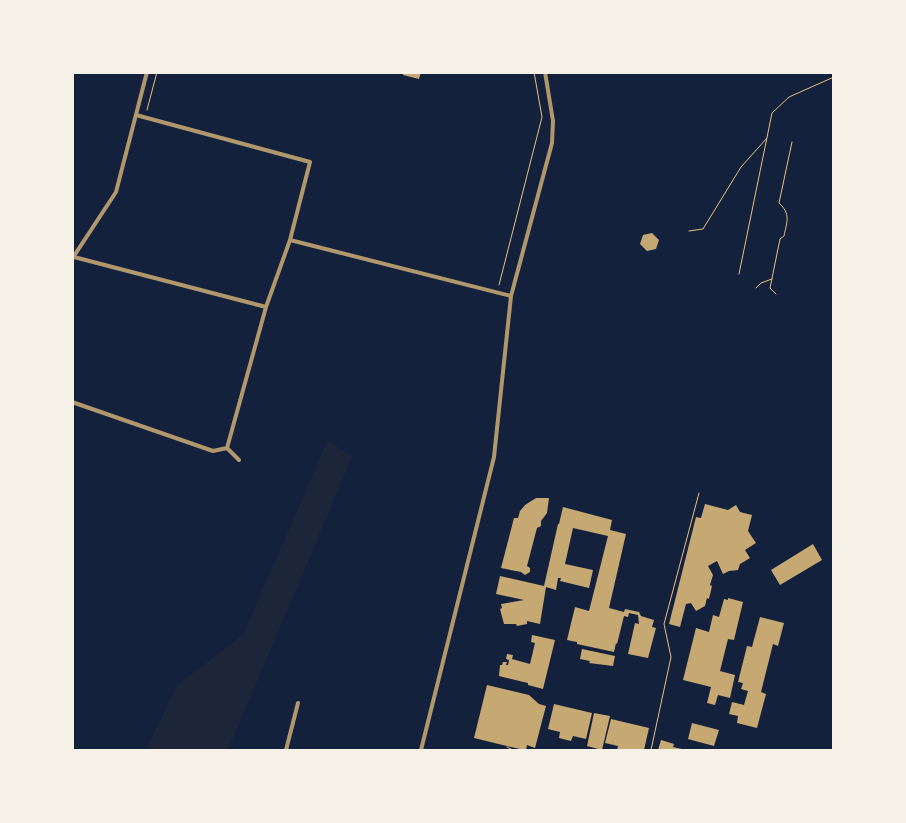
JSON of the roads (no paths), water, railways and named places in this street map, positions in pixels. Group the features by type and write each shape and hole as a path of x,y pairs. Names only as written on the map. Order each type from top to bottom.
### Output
{"street":[{"path":"147,72 116,192 73,258 266,307"},
{"path":"422,750 494,457 511,296 552,143 553,121 545,72"},
{"path":"136,115 310,162 290,240 266,307 227,448"},
{"path":"290,240 511,296"},
{"path":"72,402 208,450 213,451 227,448"},
{"path":"227,448 239,460"},
{"path":"286,750 298,703"}]}
